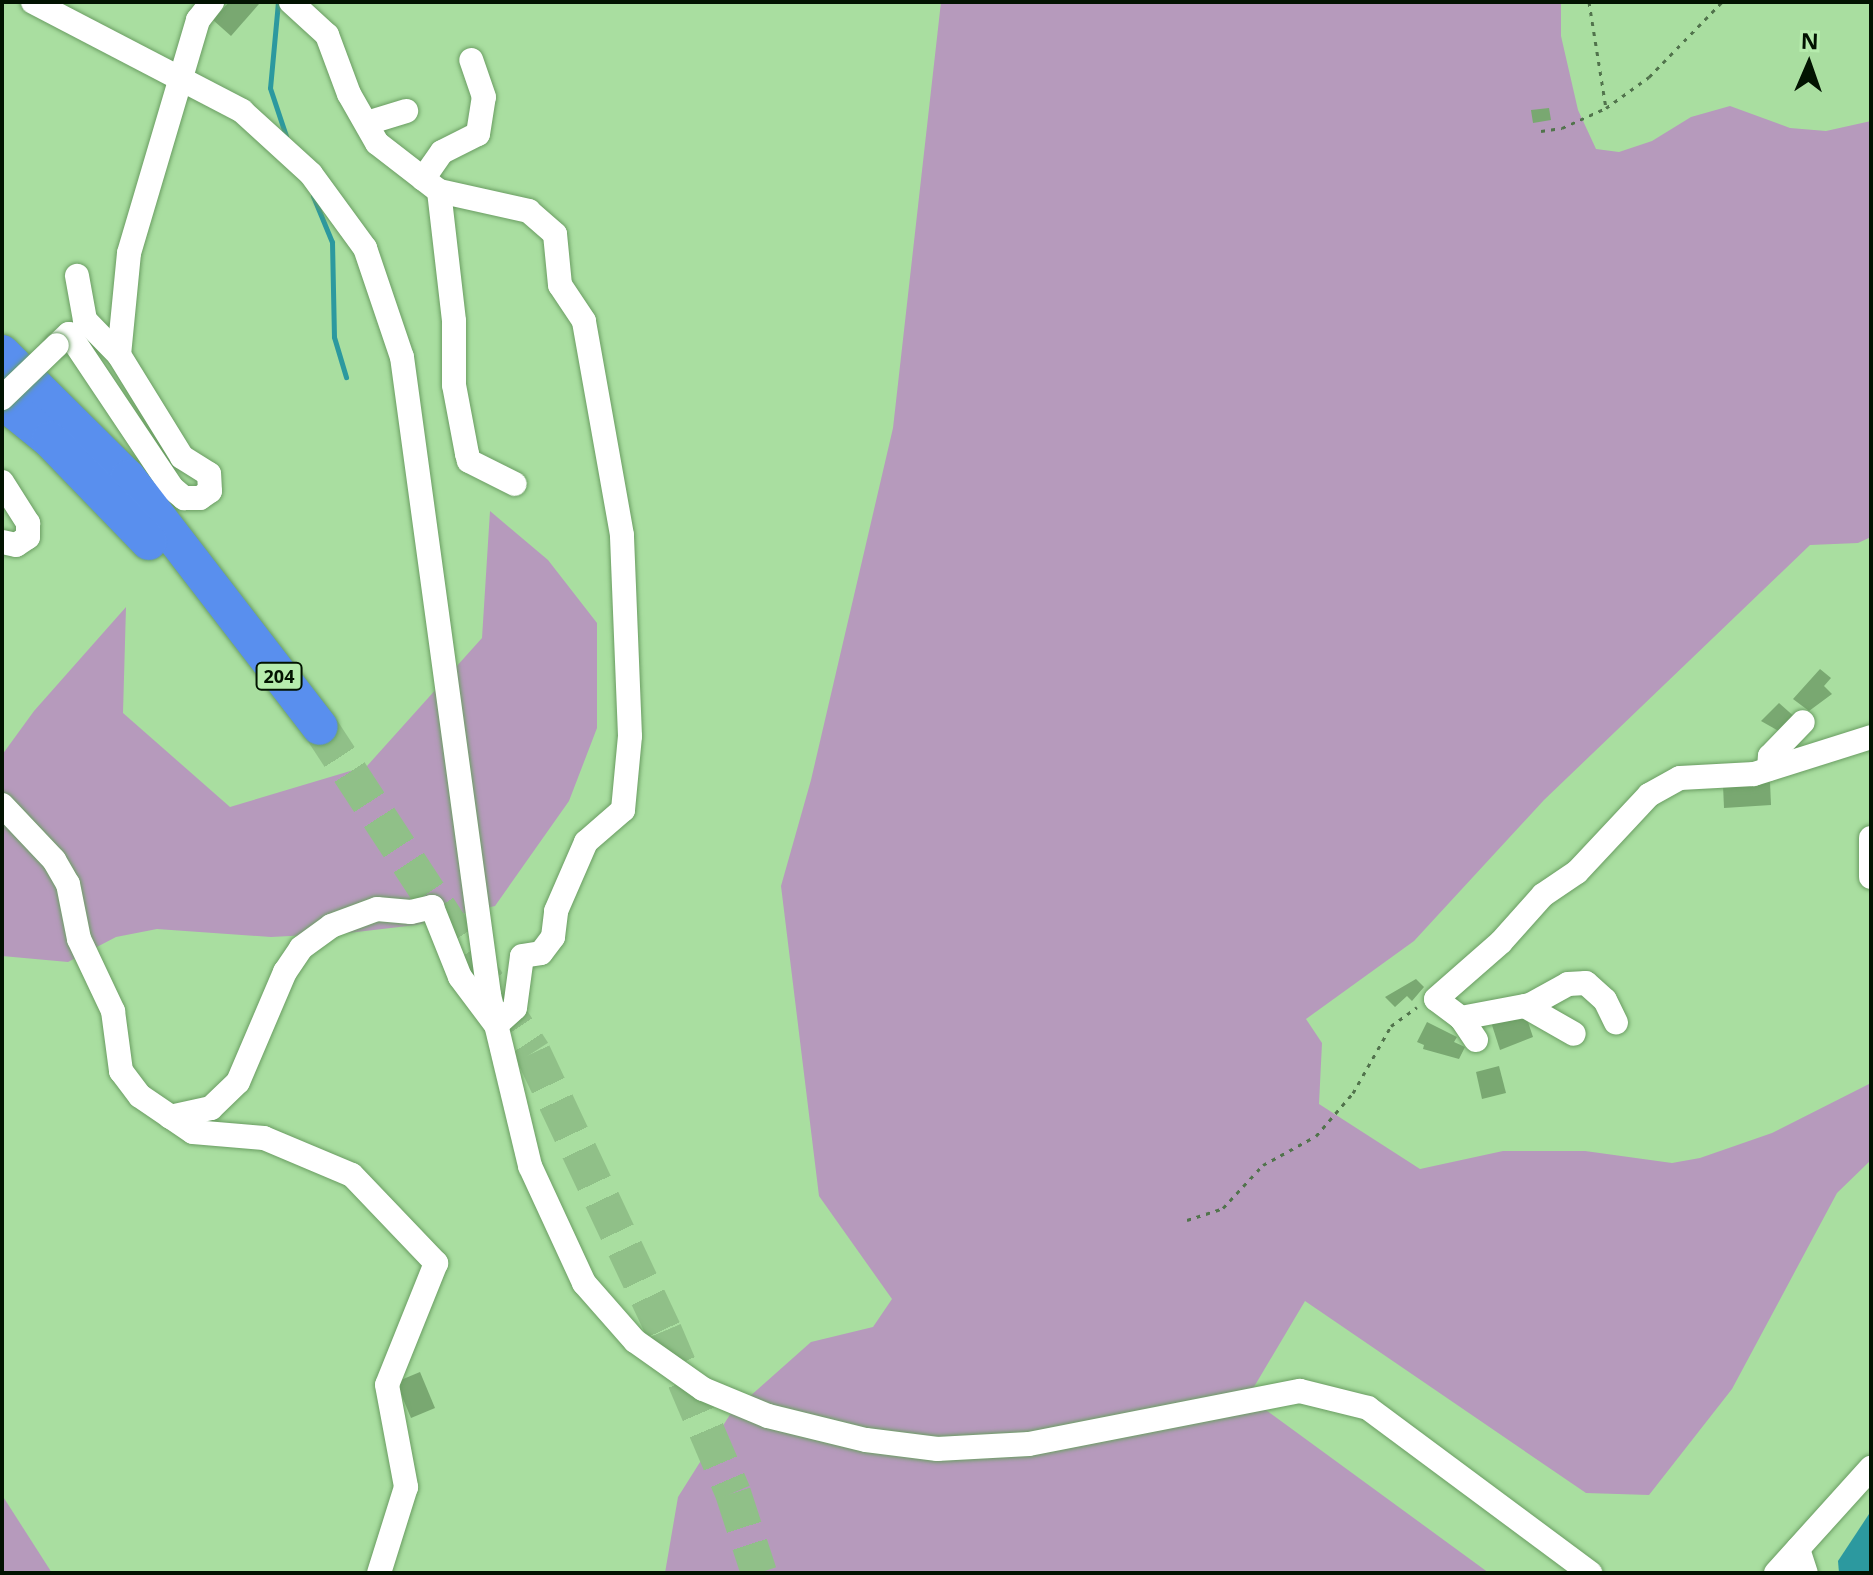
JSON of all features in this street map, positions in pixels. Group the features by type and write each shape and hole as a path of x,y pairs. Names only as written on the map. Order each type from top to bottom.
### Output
{"highway":[{"path":"2,353 128,478 238,624"},
{"path":"2,400 119,506 177,573 238,624"},
{"name":"204","path":"238,624 320,727"}],"street":[{"path":"33,2 183,76 242,111 311,174 365,248 402,357 440,659 496,1025 530,1166 584,1283 635,1341 703,1389 796,1423 866,1440 937,1449 1029,1444 1226,1401 1300,1391 1368,1408 1590,1573"},
{"path":"119,355 129,253 198,20 212,2"},
{"path":"291,2 327,35 349,94 377,143 431,185 529,211 555,234 560,285 584,321 597,382 626,590 630,736 623,810 586,842 556,911 553,937 541,953 522,956 515,1008 496,1025"},
{"path":"471,60 484,97 478,134"},
{"path":"500,104 494,124 442,152 431,185 454,321 454,385 467,454 469,461 515,484"},
{"path":"367,123 406,111"},
{"path":"2,400 69,334 172,488 184,498 200,498 210,491 209,474 182,457 119,355 85,320 77,276"},
{"path":"2,482 28,523 28,537 16,545 2,542"},
{"path":"1769,769 1770,756 1803,722"},
{"path":"1476,1040 1461,1018 1436,999 1501,942 1543,895 1577,872 1649,795 1680,778 1769,769 1871,737"},
{"path":"2,805 54,860 68,884 79,939 113,1011 121,1071 140,1096 193,1132 264,1138 352,1175 436,1263 387,1385 406,1487 379,1573"},
{"path":"1871,838 1871,877"},
{"path":"170,1117 211,1108 238,1082 285,972 301,948 331,926 377,909 411,912 432,907 460,977 496,1025"},
{"path":"1461,1018 1525,1006 1568,984 1586,983 1605,1000 1616,1023"},
{"path":"1525,1006 1574,1034"},
{"path":"1776,1573 1871,1468"},
{"path":"1798,1549 1806,1573"}],"path":[{"path":"1589,2 1606,108"},
{"path":"1541,131 1562,128 1606,108 1649,77 1722,2"},
{"path":"1187,1220 1223,1208 1263,1165 1316,1136 1353,1093 1391,1026 1408,1011 1436,999"}],"shaded area":[{"path":"941,2 1561,2 1561,36 1578,110 1596,149 1619,152 1652,141 1691,117 1730,106 1790,128 1826,131 1871,121 1871,537 1858,543 1810,545 1544,800 1414,941 1306,1019 1322,1043 1319,1104 1420,1169 1503,1151 1585,1151 1672,1163 1700,1158 1772,1133 1871,1083 1871,1160 1837,1193 1732,1389 1649,1495 1586,1493 1305,1301 1248,1397 1489,1573 665,1573 678,1497 731,1413 811,1342 873,1327 892,1299 819,1196 781,886 811,780 893,428"},
{"path":"490,511 548,560 597,623 597,728 569,801 495,906 416,925 348,933 271,937 157,929 116,937 68,962 2,956 2,755 34,711 126,607 123,713 230,807 367,766 482,638"},
{"path":"2,1495 52,1573 2,1573"}],"water":[{"path":"1871,1511 1871,1573 1839,1573 1838,1561"}],"building":[{"path":"229,2 259,4 231,36 213,20"},
{"path":"1549,108 1551,120 1533,123 1531,110"},
{"path":"1820,669 1831,678 1824,686 1832,694 1809,711 1793,699"},
{"path":"1779,703 1797,719 1784,734 1761,721"},
{"path":"1770,782 1771,805 1724,808 1723,785"},
{"path":"1416,979 1424,987 1412,1001 1407,996 1395,1007 1385,997"},
{"path":"1526,1016 1533,1037 1500,1050 1491,1022"},
{"path":"1427,1022 1457,1037 1454,1042 1465,1047 1459,1059 1423,1049 1424,1045 1417,1042"},
{"path":"1499,1066 1506,1093 1482,1099 1476,1072"},
{"path":"420,1372 435,1408 411,1418 396,1382"}],"waterway":[{"path":"278,2 270,88 286,136"},
{"path":"313,196 332,242 334,337 346,377"}],"tunnel":[{"path":"320,727 533,1053 664,1331 733,1493 759,1573"}]}
